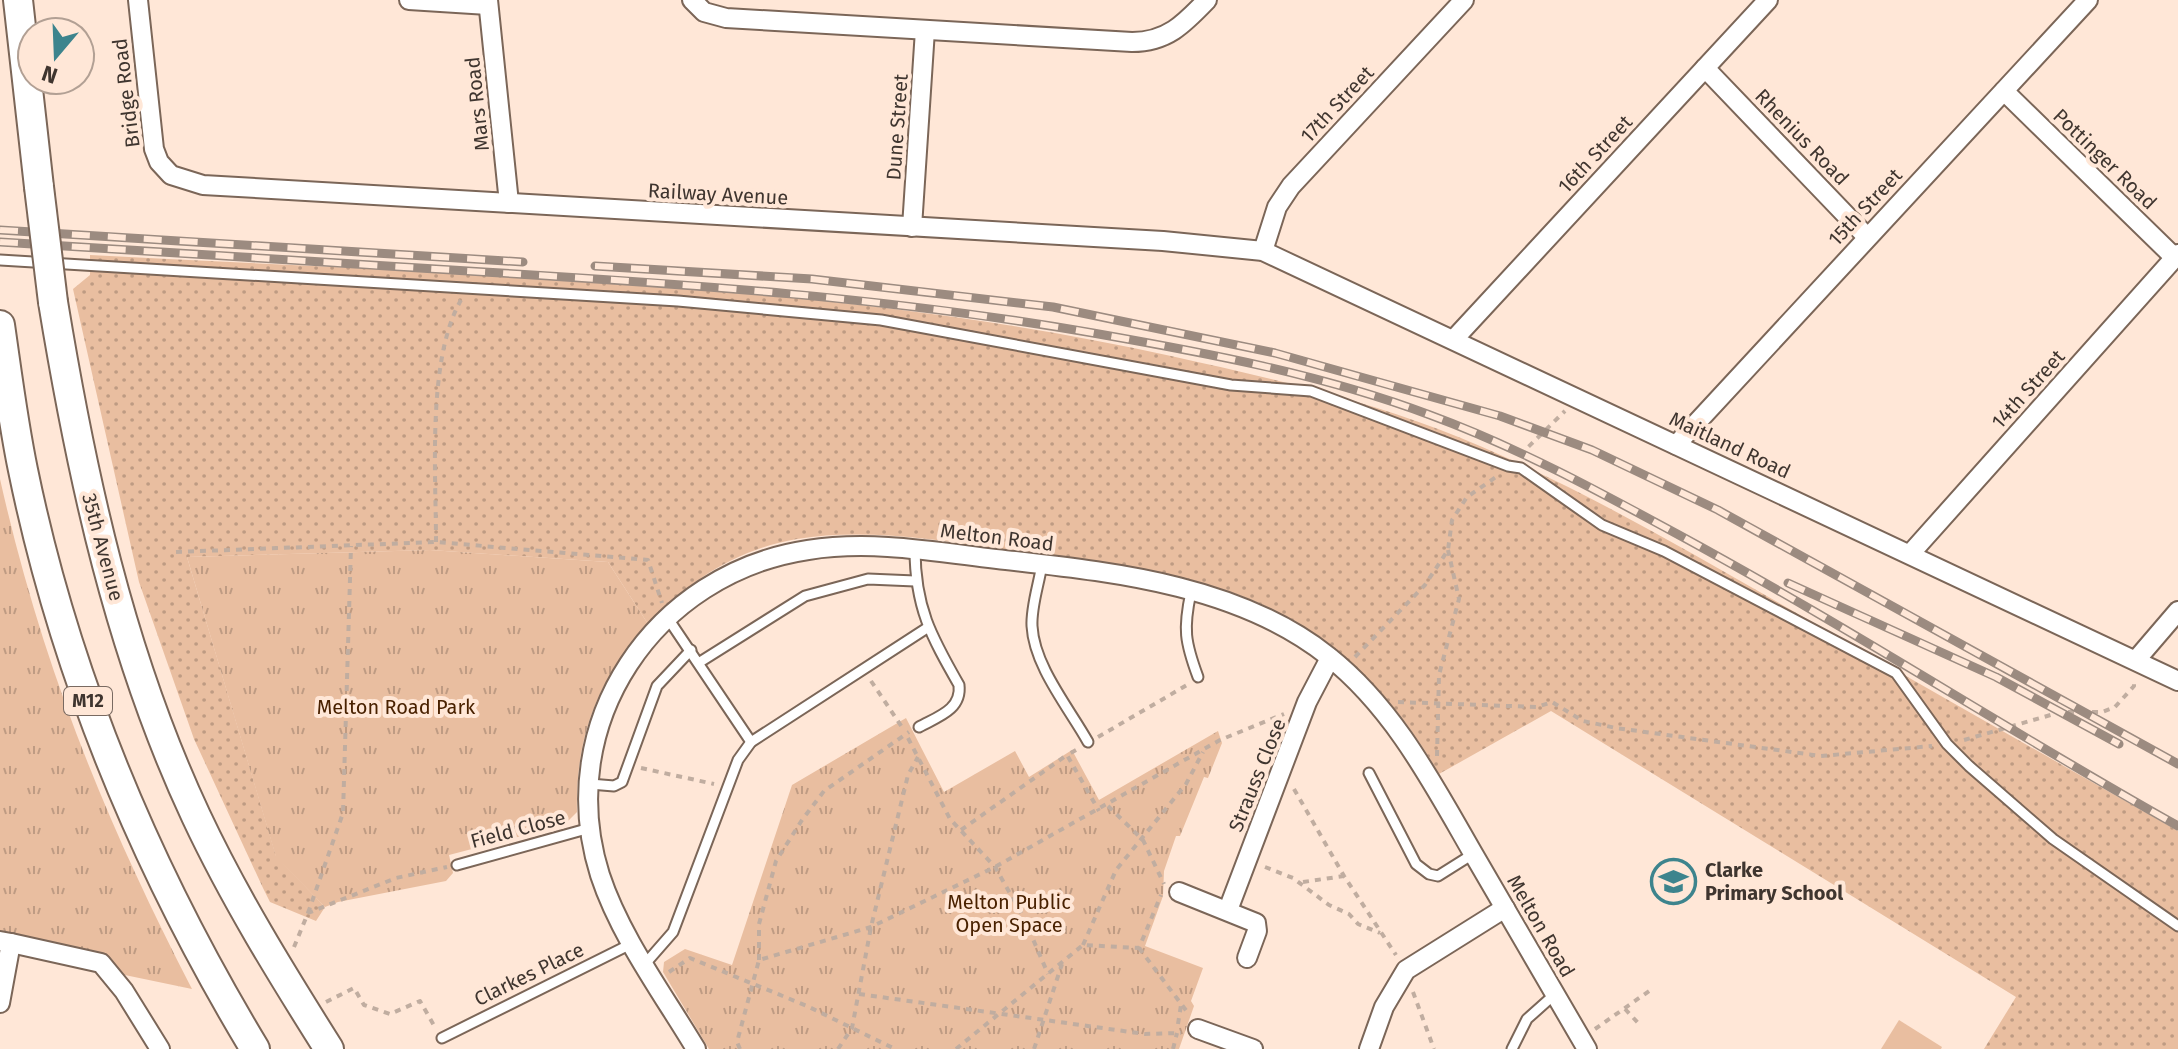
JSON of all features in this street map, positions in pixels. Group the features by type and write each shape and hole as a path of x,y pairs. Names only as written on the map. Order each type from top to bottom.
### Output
{"main road":[{"name":"35th Avenue","path":"18,0 53,302 81,462 112,586 157,722 195,814 233,891 329,1049"},
{"name":"M12","path":"0,325 33,511 89,703 137,827 193,939 255,1049"}],"street":[{"name":"Bridge Road","path":"138,0 154,149 159,162 171,175"},
{"path":"409,0 488,2"},
{"path":"692,0 704,12 726,18 1144,42 1180,29 1207,0"},
{"name":"17th Street","path":"1263,251 1277,207 1291,186 1464,0"},
{"name":"16th Street","path":"1455,338 1768,0"},
{"name":"15th Street","path":"1676,445 2088,0"},
{"name":"Mars Road","path":"488,2 509,203"},
{"name":"Dune Street","path":"912,227 925,30"},
{"name":"Rhenius Road","path":"1705,68 1867,237"},
{"name":"Pottinger Road","path":"2004,91 2176,256"},
{"name":"Railway Avenue","path":"171,175 203,185 1163,241 1263,251"},
{"name":"Maitland Road","path":"1263,251 1455,338 2178,681"},
{"name":"14th Street","path":"1911,553 2176,256"},
{"name":"Melton Road","path":"696,1049 633,943 600,875 590,828 589,784 596,736 613,690 638,651 667,617 705,587 772,558 832,547 915,549 1125,576 1191,592 1266,617 1337,664 1374,701 1433,783 1584,1043"},
{"path":"2136,660 2178,611"},
{"name":"Strauss Close","path":"1228,910 1321,669 1337,664"},
{"path":"1179,892 1256,923 1257,931 1247,958"},
{"path":"1369,1049 1384,1007 1406,970 1505,908"},
{"path":"0,1003 5,942 101,963 124,991 160,1049"},
{"path":"1198,1029 1253,1049"}],"lane":[{"path":"0,260 678,301 881,320 1231,385 1311,391 1508,466 1521,468 1602,525 1664,551 1896,673 1947,744 2053,839 2178,926"},
{"path":"915,549 915,581 927,628 959,685 960,694 952,709 919,727"},
{"path":"1042,564 1032,622 1034,639 1040,657 1088,742"},
{"path":"700,662 805,596 868,579 915,581"},
{"path":"1191,592 1184,626 1187,647 1198,677"},
{"path":"667,617 751,742"},
{"path":"645,964 673,932 728,785 751,742 927,628"},
{"path":"589,784 619,784 657,686 691,650"},
{"path":"1369,773 1416,864 1423,871 1438,876 1473,854"},
{"name":"Field Close","path":"457,865 590,828"},
{"name":"Clarkes Place","path":"442,1038 633,943"},
{"path":"1512,1049 1527,1019 1555,994"}],"path":[{"path":"436,542 436,425 447,325 467,289"},
{"path":"1433,783 1439,675 1459,599 1448,550 1452,520 1467,497 1508,466 1579,398"},
{"path":"176,552 436,542 648,560 667,617"},
{"path":"292,953 343,813 351,545"},
{"path":"1337,664 1425,585 1448,550"},
{"path":"1374,701 1537,707 1552,702 1583,721 1616,728 1821,756 1947,744 2061,712 2102,712 2115,707 2134,686 2136,660"},
{"path":"863,669 906,733 950,819 995,867 1023,916 1048,974"},
{"path":"961,830 1067,755 1175,694 1198,677"},
{"path":"759,960 871,927 995,867 1204,750 1276,715 1307,710"},
{"path":"740,1049 737,1042 759,960 759,924 776,861 824,791 919,727"},
{"path":"956,1049 1083,945 1116,870 1143,840 1150,824 1186,784 1204,750"},
{"path":"1067,755 1099,811"},
{"path":"838,1049 852,1028 871,927 908,775 918,757"},
{"path":"628,765 700,783 728,785"},
{"path":"1277,782 1293,788 1344,876 1406,970 1434,1049"},
{"path":"1108,806 1143,840 1165,886 1139,948"},
{"path":"1247,860 1301,883 1329,905 1349,914 1358,924 1382,934"},
{"path":"308,913 396,878 457,865"},
{"path":"1301,883 1344,876"},
{"path":"1083,945 1139,948"},
{"path":"859,994 1145,1034 1177,1035 1198,1029 1139,948"},
{"path":"656,981 690,958 754,983 895,1049"},
{"path":"1034,1049 1063,962"},
{"path":"324,1003 354,988 364,1005 390,1014 420,1001 442,1038"},
{"path":"1584,1043 1652,989"},
{"path":"1625,1009 1640,1025"}],"green space":[{"path":"90,255 633,284 903,310 1037,330 1171,356 1339,397 1438,429 1530,468 1619,513 2178,831 2178,1049 1984,1049 2016,997 1551,711 1439,774 1412,732 1365,675 1306,628 1271,609 1235,594 1159,572 900,536 822,536 754,550 697,581 648,624 608,562 430,550 187,557 276,856 325,907 316,921 270,902 194,739 139,582 73,289 90,275"},
{"path":"0,479 35,614 79,741 131,864 192,989 0,949"},
{"name":"Melton Road Park","path":"430,550 608,562 648,624 616,665 593,710 580,759 577,812 564,825 449,855 453,873 446,881 325,907 276,857 187,557"},
{"name":"Melton Public Open Space","path":"906,718 944,792 1015,751 1029,777 1072,750 1099,800 1218,731 1222,743 1208,778 1204,777 1180,836 1176,836 1164,871 1163,896 1145,946 1203,968 1179,1049 709,1049 663,972 664,962 685,949 732,965 792,785"},
{"path":"1899,1020 1942,1047 1941,1049 1881,1049"}],"railway":[{"path":"0,230 523,262"},
{"path":"0,242 637,282 866,301 1093,333 1306,376 1430,415 1526,455 1588,486 1805,606 2178,826"},
{"path":"595,266 812,279 1053,307 1275,353 1500,416 1592,450 1718,510 2178,764"},
{"path":"1788,583 1996,677 2119,744"}],"place":[{"name":"Clarke Primary School","path":"1674,882"}]}
